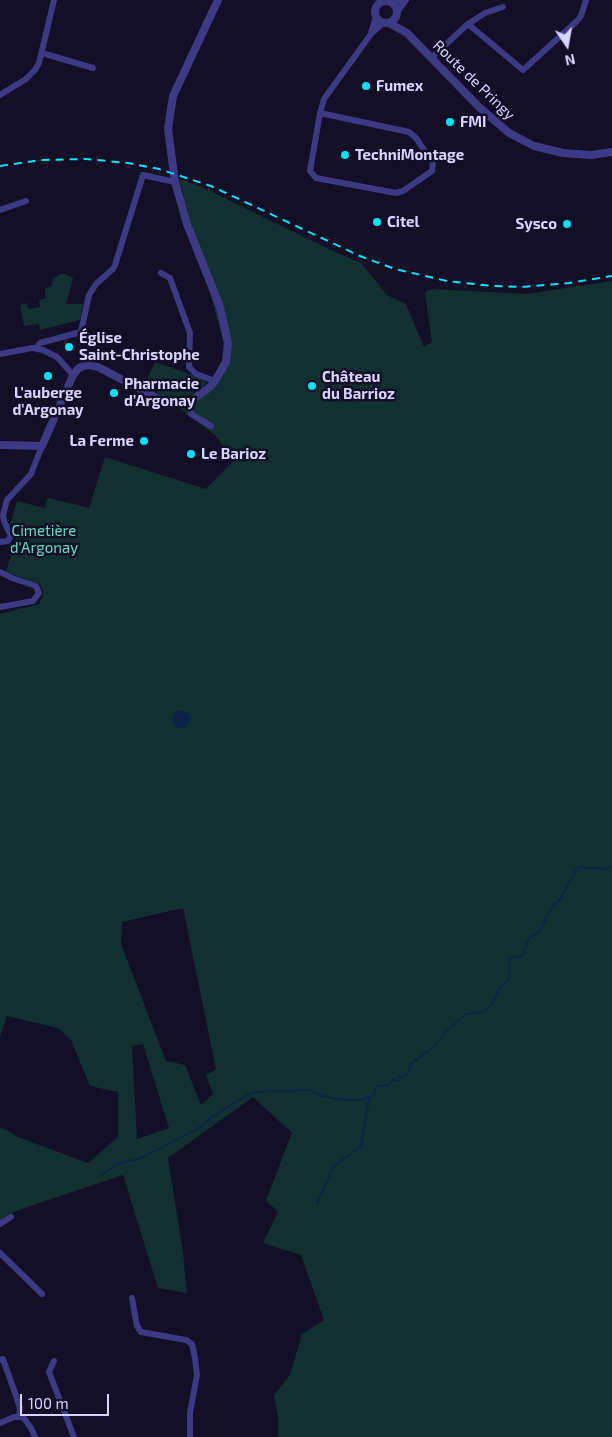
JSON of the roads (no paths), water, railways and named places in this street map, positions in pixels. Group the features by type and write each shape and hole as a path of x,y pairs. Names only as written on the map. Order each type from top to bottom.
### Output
{"street":[{"path":"0,95 32,74 39,62 54,0"},
{"path":"0,542 8,541 11,536 3,515 7,500 31,474 73,375 78,369 90,365 160,399 172,402 188,401 199,396 215,381 226,362 228,350 227,335 220,307 187,224 176,182 168,136 172,102 218,0"},
{"path":"371,34 378,2 401,0"},
{"path":"320,114 410,132 434,165 432,171 403,192 398,193 316,178 312,175 310,168 320,114 324,99 371,34 397,14 406,0"},
{"path":"468,24 524,70 577,21 581,16 586,0"},
{"path":"392,2 396,6 397,14"},
{"path":"431,58 468,24 485,14 503,7"},
{"name":"Route de Pringy","path":"397,14 407,33 497,124 534,146 563,153 591,155 612,152"},
{"path":"376,17 386,23"},
{"name":"Route de Pringy","path":"386,23 407,33"},
{"path":"42,52 93,68"},
{"path":"36,348 40,343 81,332 89,295 96,284 115,265 143,175 176,182"},
{"path":"0,210 26,201"},
{"path":"161,272 170,278 191,336 189,367 196,374 215,381"},
{"path":"0,354 36,348 44,350 57,357 73,375"},
{"path":"188,401 191,414 211,426"},
{"path":"0,445 42,446"},
{"path":"0,572 36,586 39,593 33,601 0,607"},
{"path":"0,1224 11,1217"},
{"path":"0,1254 42,1294"},
{"path":"132,1298 137,1326 141,1332 186,1340 192,1344 197,1375 190,1413 190,1437"},
{"path":"0,1360 3,1359 15,1393 20,1408 19,1416"},
{"path":"54,1361 49,1372 74,1437"},
{"path":"0,1423 19,1416"},
{"path":"19,1416 27,1421 34,1437"}],"water":[{"path":"177,710 185,710 190,715 188,726 177,728 172,723 172,715"}],"waterway":[{"path":"101,1176 117,1164 141,1158 199,1128 213,1116 247,1095 256,1092 309,1090 322,1096 344,1100 363,1100 374,1095 376,1086 389,1085 393,1079 398,1081 399,1077 407,1075 412,1063 434,1047 446,1032 466,1014 483,1012 492,1004 499,989 509,979 509,958 521,957 530,937 540,932 553,905 557,904 578,867 608,869 612,866"},
{"path":"317,1203 334,1166 361,1146 369,1098"}],"railway":[{"path":"0,166 41,160 86,159 128,163 159,169 211,186 360,256 395,269 447,281 521,287 569,283 612,276"}],"place":[{"name":"Fumex","path":"366,86"},
{"name":"FMI","path":"450,122"},
{"name":"TechniMontage","path":"345,155"},
{"name":"Citel","path":"377,222"},
{"name":"Sysco","path":"567,224"},
{"name":"Église Saint-Christophe","path":"69,347"},
{"name":"L'auberge d'Argonay","path":"48,376"},
{"name":"Château du Barrioz","path":"312,386"},
{"name":"Pharmacie d'Argonay","path":"114,393"},
{"name":"La Ferme","path":"144,441"},
{"name":"Le Barioz","path":"191,454"}],"park label":[{"name":"Cimetière d'Argonay","path":"44,540"}]}
